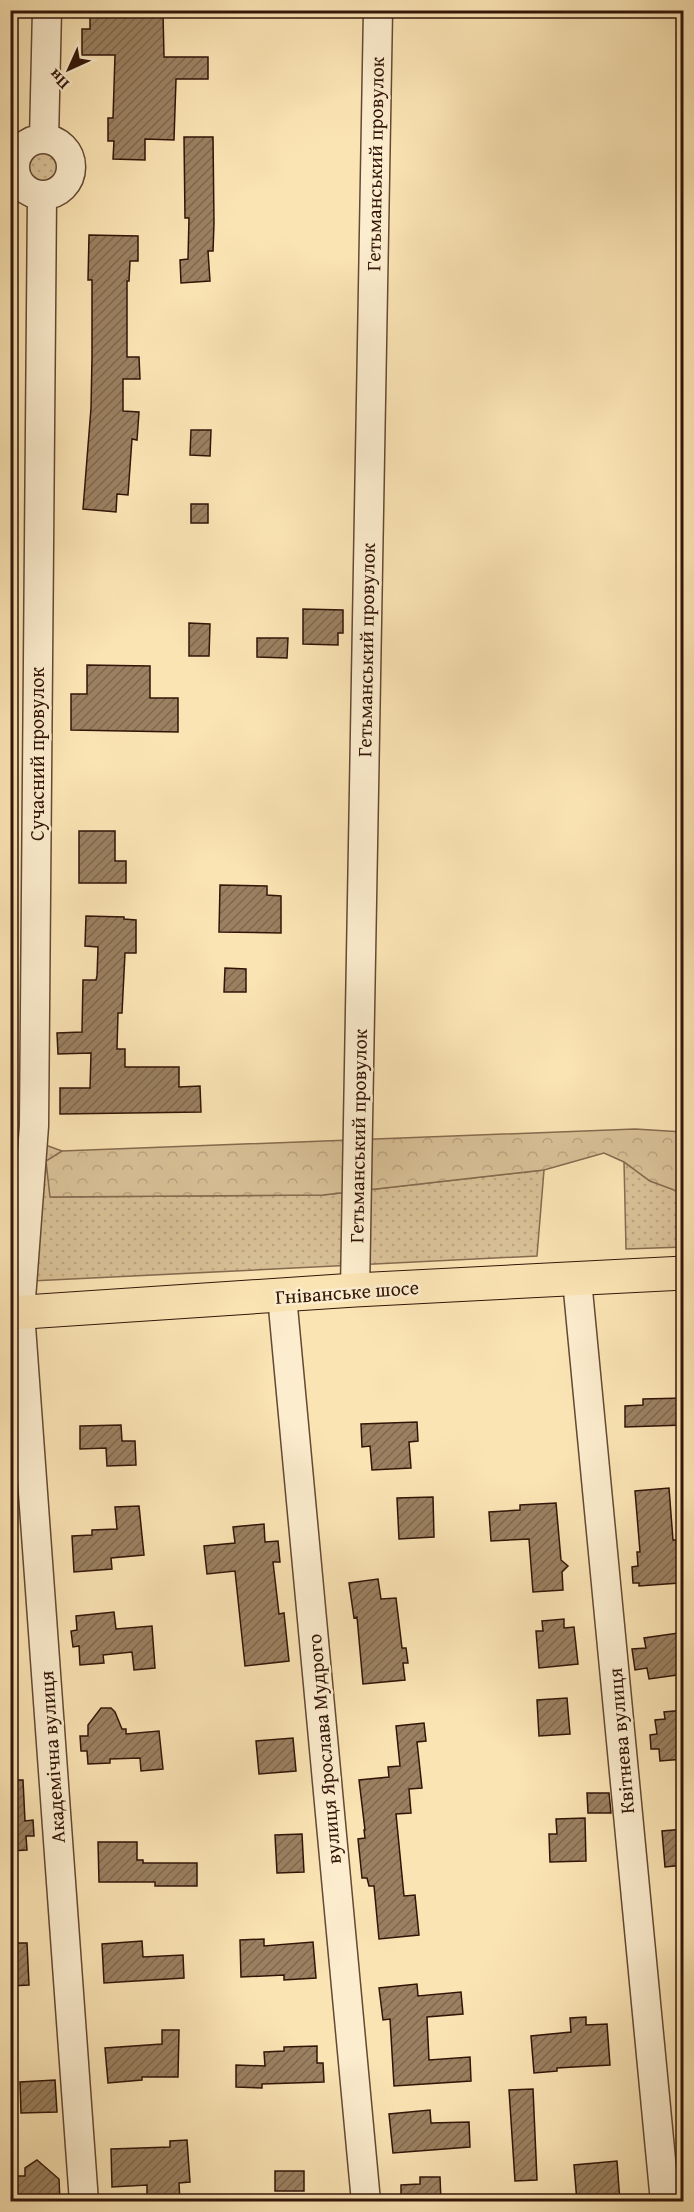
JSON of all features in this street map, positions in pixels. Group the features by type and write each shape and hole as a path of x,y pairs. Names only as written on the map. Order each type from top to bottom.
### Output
{"main road":[{"name":"Гніванське шосе","path":"15,1312 355,1290 684,1273"}],"street":[{"path":"45,139 47,10"},
{"name":"Гетьманський провулок","path":"355,1290 378,10"},
{"path":"45,139 65,149 72,167 65,186 58,192 42,196 24,188 15,173 15,164 23,148 30,142 45,139"},
{"name":"Сучасний провулок","path":"15,1312 34,1126 42,196"},
{"name":"Квітнева вулиця","path":"577,1280 665,2202"},
{"name":"вулиця Ярослава Мудрого","path":"282,1296 366,2202"},
{"name":"Академічна вулиця","path":"15,1312 84,2202"}],"green space":[{"path":"38,139 48,139 63,147 69,156 71,167 69,178 63,187 48,195 38,195 27,190 20,183 15,172 15,162 20,151 27,144"},
{"path":"635,1129 683,1132 684,1191 674,1190 650,1181 624,1162 604,1153 544,1170 323,1195 50,1197 46,1161 62,1151"},
{"path":"11,1135 18,1135 62,1151 46,1162 51,1197 323,1195 544,1170 537,1256 11,1282"},
{"path":"624,1162 650,1181 683,1191 683,1247 626,1249"}],"building":[{"path":"163,13 164,57 208,57 208,79 176,79 174,140 145,139 145,160 113,159 114,141 108,141 108,118 113,118 115,55 82,55 82,29 90,29 90,14"},
{"path":"184,137 213,137 214,223 213,251 208,251 210,281 181,283 180,260 188,259 189,218 185,218"},
{"path":"89,235 138,236 138,261 130,261 129,281 127,281 127,357 139,357 140,379 123,379 123,411 139,412 137,440 132,439 128,495 117,494 116,512 83,509 91,408 92,280 88,280"},
{"path":"191,430 211,430 210,456 190,455"},
{"path":"191,504 208,504 208,523 191,523"},
{"path":"303,609 343,610 343,633 338,633 338,645 303,644"},
{"path":"189,623 210,624 209,656 189,656"},
{"path":"257,638 288,638 287,658 257,657"},
{"path":"87,665 150,666 150,698 178,698 178,732 71,730 71,694 87,694"},
{"path":"79,831 115,831 115,861 126,861 126,883 79,883"},
{"path":"220,885 267,886 267,895 281,896 281,933 219,932"},
{"path":"86,916 124,917 124,919 136,920 136,953 125,953 122,1013 118,1013 117,1049 125,1049 125,1067 179,1067 179,1087 200,1086 201,1112 60,1114 60,1088 90,1088 91,1053 58,1054 57,1033 82,1032 83,980 96,980 97,976 98,947 85,946"},
{"path":"225,968 246,969 246,992 224,992"},
{"path":"684,1398 684,1425 625,1427 625,1406 643,1405 643,1399"},
{"path":"417,1422 418,1441 409,1442 411,1468 372,1470 370,1446 362,1447 361,1424"},
{"path":"121,1425 122,1441 135,1441 136,1465 107,1466 106,1448 80,1449 80,1426"},
{"path":"669,1488 679,1583 639,1586 639,1583 633,1583 632,1567 638,1566 637,1552 640,1552 635,1491"},
{"path":"433,1497 434,1537 399,1539 397,1498"},
{"path":"556,1503 561,1560 568,1566 562,1572 563,1590 533,1592 529,1539 491,1541 489,1512 520,1510 520,1505"},
{"path":"139,1506 144,1555 111,1558 112,1569 74,1572 72,1536 92,1535 92,1530 117,1529 115,1507"},
{"path":"264,1524 265,1542 278,1541 280,1562 273,1562 279,1614 284,1613 289,1661 245,1666 235,1571 207,1574 204,1546 235,1543 233,1527"},
{"path":"378,1579 381,1599 396,1598 402,1648 406,1648 408,1663 403,1663 405,1680 363,1684 357,1617 354,1618 349,1583"},
{"path":"114,1612 116,1629 152,1626 155,1668 134,1670 132,1652 103,1655 104,1663 80,1665 79,1646 73,1647 71,1631 77,1630 76,1616"},
{"path":"564,1619 564,1628 574,1627 578,1664 539,1668 536,1631 543,1631 542,1621"},
{"path":"678,1633 684,1674 649,1679 647,1668 635,1670 632,1649 646,1648 644,1638"},
{"path":"567,1698 570,1734 539,1736 537,1700"},
{"path":"101,1708 111,1708 115,1712 122,1729 126,1729 126,1734 159,1731 163,1769 141,1771 140,1758 110,1759 110,1763 88,1764 87,1751 81,1751 80,1736 88,1736 88,1725"},
{"path":"684,1710 684,1759 660,1761 659,1749 651,1749 650,1735 657,1734 655,1720 665,1719 664,1712"},
{"path":"424,1723 426,1741 417,1742 422,1788 409,1789 411,1813 396,1814 404,1896 415,1895 419,1935 379,1939 374,1886 369,1886 367,1878 362,1878 358,1839 365,1838 365,1830 359,1780 389,1777 388,1767 400,1766 396,1726"},
{"path":"293,1738 296,1771 259,1774 256,1741"},
{"path":"10,1780 23,1780 25,1821 33,1820 34,1836 26,1836 27,1850 10,1851"},
{"path":"587,1793 609,1793 611,1813 588,1813"},
{"path":"585,1818 586,1861 550,1862 549,1834 557,1834 556,1819"},
{"path":"684,1829 684,1865 665,1867 662,1831"},
{"path":"302,1834 304,1872 277,1873 275,1835"},
{"path":"98,1842 137,1842 137,1860 143,1860 143,1863 197,1863 197,1886 155,1886 155,1882 99,1882"},
{"path":"264,1939 264,1946 313,1942 316,1978 284,1980 284,1975 241,1977 240,1940"},
{"path":"142,1941 143,1957 183,1955 184,1978 104,1983 102,1944"},
{"path":"10,1943 27,1943 29,1985 10,1986"},
{"path":"417,1984 418,1996 461,1992 463,2014 427,2017 429,2060 470,2057 471,2081 394,2086 390,2019 383,2020 379,1988"},
{"path":"586,2017 586,2025 607,2024 610,2065 557,2068 557,2071 534,2073 531,2036 571,2032 570,2018"},
{"path":"162,2030 179,2030 178,2077 142,2077 142,2080 108,2083 105,2048 162,2044"},
{"path":"317,2046 317,2063 323,2063 324,2082 262,2084 262,2088 236,2087 236,2065 265,2066 264,2052 284,2051 284,2047"},
{"path":"55,2080 57,2112 21,2113 20,2082"},
{"path":"533,2089 537,2180 515,2181 509,2090"},
{"path":"430,2110 431,2123 469,2122 470,2147 393,2153 389,2114"},
{"path":"187,2140 190,2182 179,2183 180,2202 147,2202 147,2185 112,2187 111,2149 170,2147 170,2141"},
{"path":"37,2160 59,2179 60,2202 17,2202 16,2176 25,2176 25,2168"},
{"path":"617,2161 620,2202 577,2202 574,2165"},
{"path":"275,2171 304,2171 304,2191 275,2191"},
{"path":"420,2177 440,2177 441,2202 401,2202 401,2185 420,2184"}]}
